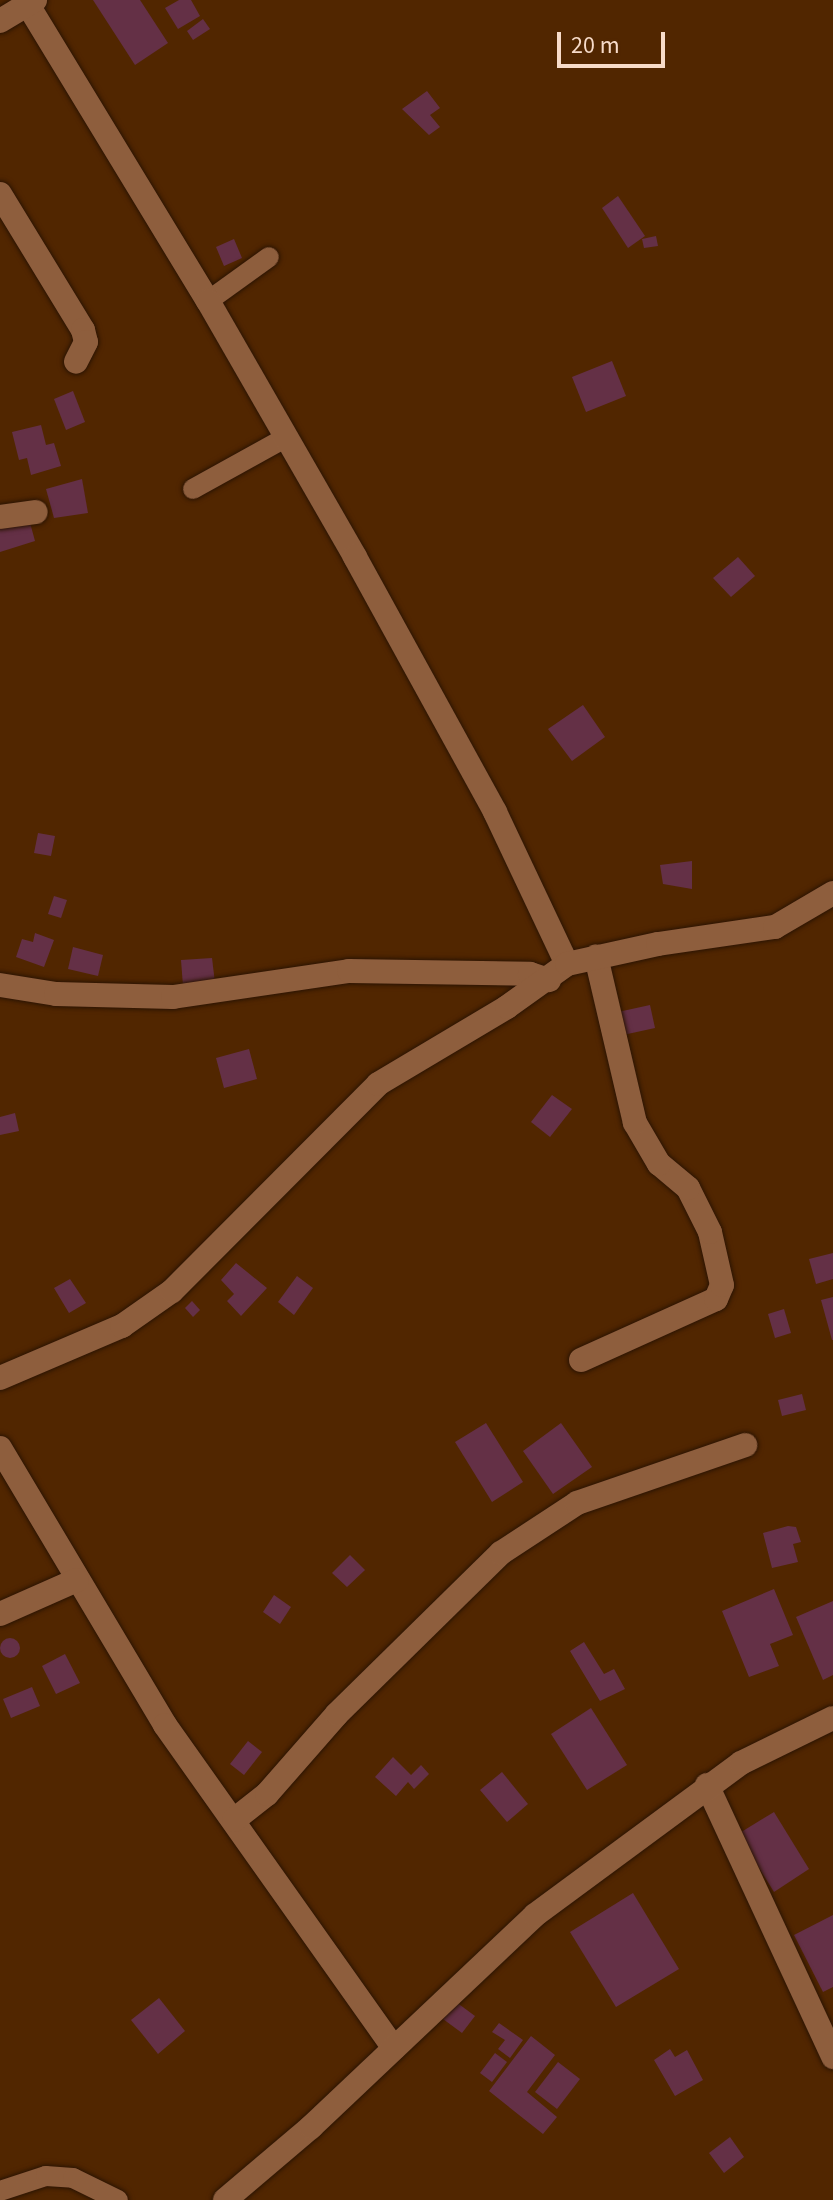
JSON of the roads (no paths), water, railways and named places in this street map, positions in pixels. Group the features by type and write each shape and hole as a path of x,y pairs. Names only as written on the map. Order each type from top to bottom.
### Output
{"street":[{"path":"0,21 29,2 208,301 495,812 558,972"},
{"path":"0,194 83,330 86,342 76,362"},
{"path":"0,517 36,512"},
{"path":"0,1378 122,1326 172,1291 378,1084 558,972 596,957 775,927 833,893"},
{"path":"581,1360 716,1299 722,1285 710,1232 688,1188 659,1164 635,1123 596,957"},
{"path":"0,985 69,995 173,997 349,971 558,972"},
{"path":"234,1820 267,1794 337,1714 501,1553 577,1503 745,1445"},
{"path":"0,1448 165,1725 394,2048"},
{"path":"0,1614 77,1580"},
{"path":"225,2200 394,2048 535,1915 707,1785 801,1730 833,1718"},
{"path":"707,1785 833,2057"}],"lane":[{"path":"208,301 269,257"},
{"path":"193,489 285,438"},
{"path":"0,2191 46,2176 73,2178 118,2200"}]}
